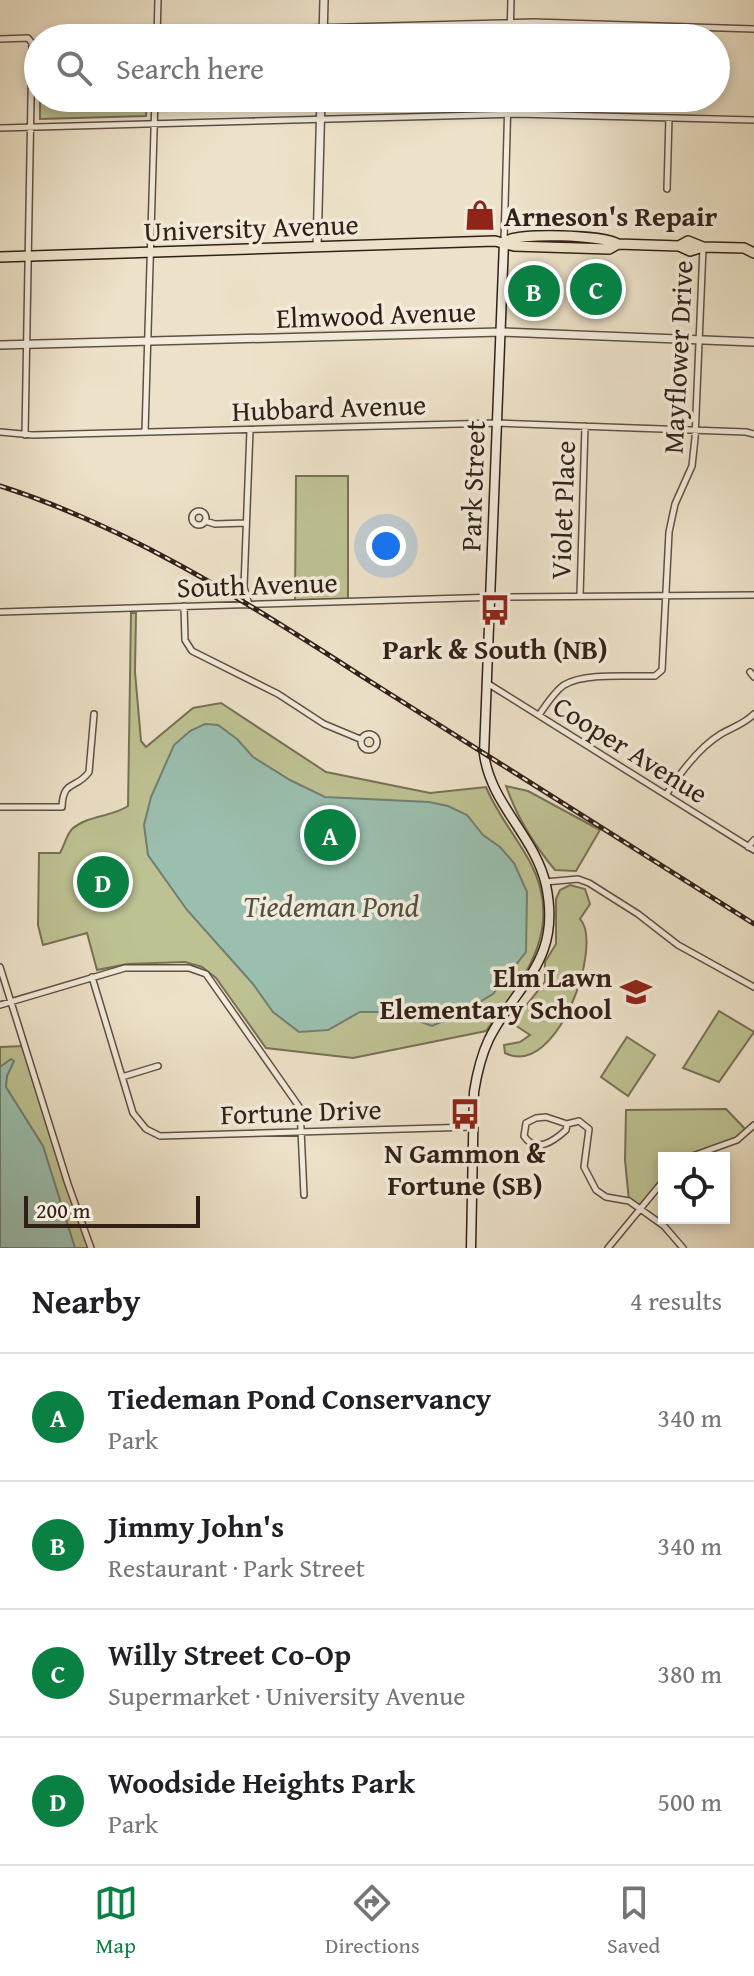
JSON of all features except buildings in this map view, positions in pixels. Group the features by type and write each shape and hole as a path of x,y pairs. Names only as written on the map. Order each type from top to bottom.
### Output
{"main road":[{"name":"University Avenue","path":"0,257 504,242 519,236 608,239 618,244 679,246 690,251 703,247 751,248"},
{"name":"Park Street","path":"471,1248 474,1092 480,1061 490,1038 534,974 543,954 549,915 545,882 538,863 500,802 488,776 484,754 504,242"}],"street":[{"path":"157,24 158,0"},
{"path":"323,24 324,0"},
{"path":"510,23 511,0"},
{"path":"463,24 551,24"},
{"path":"730,28 754,29"},
{"path":"0,39 24,38"},
{"path":"25,435 32,112"},
{"path":"145,432 155,112"},
{"path":"317,247 321,112"},
{"path":"0,128 508,114 754,120"},
{"name":"Park Street","path":"504,242 508,114"},
{"path":"667,189 669,118"},
{"name":"Mayflower Drive","path":"539,715 566,684 587,678 655,676 662,670 672,515 692,466 696,430 703,247"},
{"name":"Elmwood Avenue","path":"0,345 501,332 754,342"},
{"name":"Hubbard Avenue","path":"0,432 25,435 497,423 754,434"},
{"name":"Violet Place","path":"580,596 585,426"},
{"path":"249,605 244,587 250,430"},
{"path":"205,521 215,524 246,523"},
{"name":"South Avenue","path":"0,612 490,598 754,595"},
{"path":"184,606 185,640 192,651 278,694 324,724 360,739"},
{"name":"Cooper Avenue","path":"487,683 751,849"},
{"path":"0,807 62,807 63,792 86,777 90,768 94,714"},
{"path":"666,795 703,748 754,714"},
{"path":"751,849 754,840"},
{"path":"545,882 578,879 589,883 685,949 754,987"},
{"path":"0,967 91,1248"},
{"path":"0,1005 125,968 189,968 202,972 212,981 300,1108 304,1195"},
{"path":"92,977 122,1077 158,1066"},
{"name":"Fortune Drive","path":"122,1077 133,1113 146,1129 160,1136 474,1127"},
{"path":"567,1124 566,1130 545,1145 532,1144 524,1136 526,1123 536,1118 546,1117 567,1124 579,1121 589,1129 584,1167 596,1190 606,1197 624,1198 664,1226 683,1248"},
{"path":"704,1152 737,1140 754,1125"},
{"path":"608,1248 658,1187"}],"shaded area":[{"path":"40,112 146,112 146,116 40,119"},
{"path":"296,476 348,476 348,602 295,604"},
{"name":"Tiedeman Pond","path":"131,613 136,613 135,672 141,741 146,747 193,708 221,703 326,772 430,793 486,787 530,862 540,886 544,910 542,931 526,973 486,1031 353,1058 266,1048 216,978 202,967 185,962 127,964 97,970 87,933 43,945 38,925 39,853 60,853 70,831 78,824 128,806"},
{"path":"506,786 528,791 600,830 576,871 555,870 527,830"},
{"path":"570,885 585,889 590,904 580,919 586,933 586,954 581,980 571,1006 558,1029 542,1047 524,1056 505,1053 504,1045 520,1042 530,1035 512,1023 545,982 545,962 556,944 556,899 560,890"},
{"path":"719,1011 754,1032 719,1082 683,1068"},
{"path":"627,1037 655,1055 628,1096 601,1077"},
{"path":"25,1046 91,1248 0,1248 0,1047"},
{"path":"726,1109 747,1131 744,1136 703,1152 658,1152 658,1187 640,1209 629,1201 625,1160 626,1110"}],"water":[{"name":"Tiedeman Pond","path":"205,724 218,725 237,739 253,757 325,797 429,802 467,815 483,835 500,847 514,863 527,892 526,952 493,994 432,1026 393,1012 360,1012 328,1030 299,1032 273,1012 253,984 187,910 148,855 144,825 151,797 174,745 190,731"},
{"path":"11,1059 14,1061 6,1087 43,1146 75,1248 0,1248 0,1067"}],"railway":[{"path":"0,486 100,525 196,574 754,924"}],"place":[{"name":"Arneson's Repair","path":"480,215"},
{"name":"Willy Street Co-Op","path":"596,289"},
{"name":"Jimmy John's","path":"534,291"},
{"name":"Park & South (NB)","path":"495,610"},
{"name":"Tiedeman Pond Conservancy","path":"330,835"},
{"name":"Woodside Heights Park","path":"103,882"},
{"name":"Elm Lawn Elementary School","path":"636,992"},
{"name":"N Gammon & Fortune (SB)","path":"465,1114"}]}
